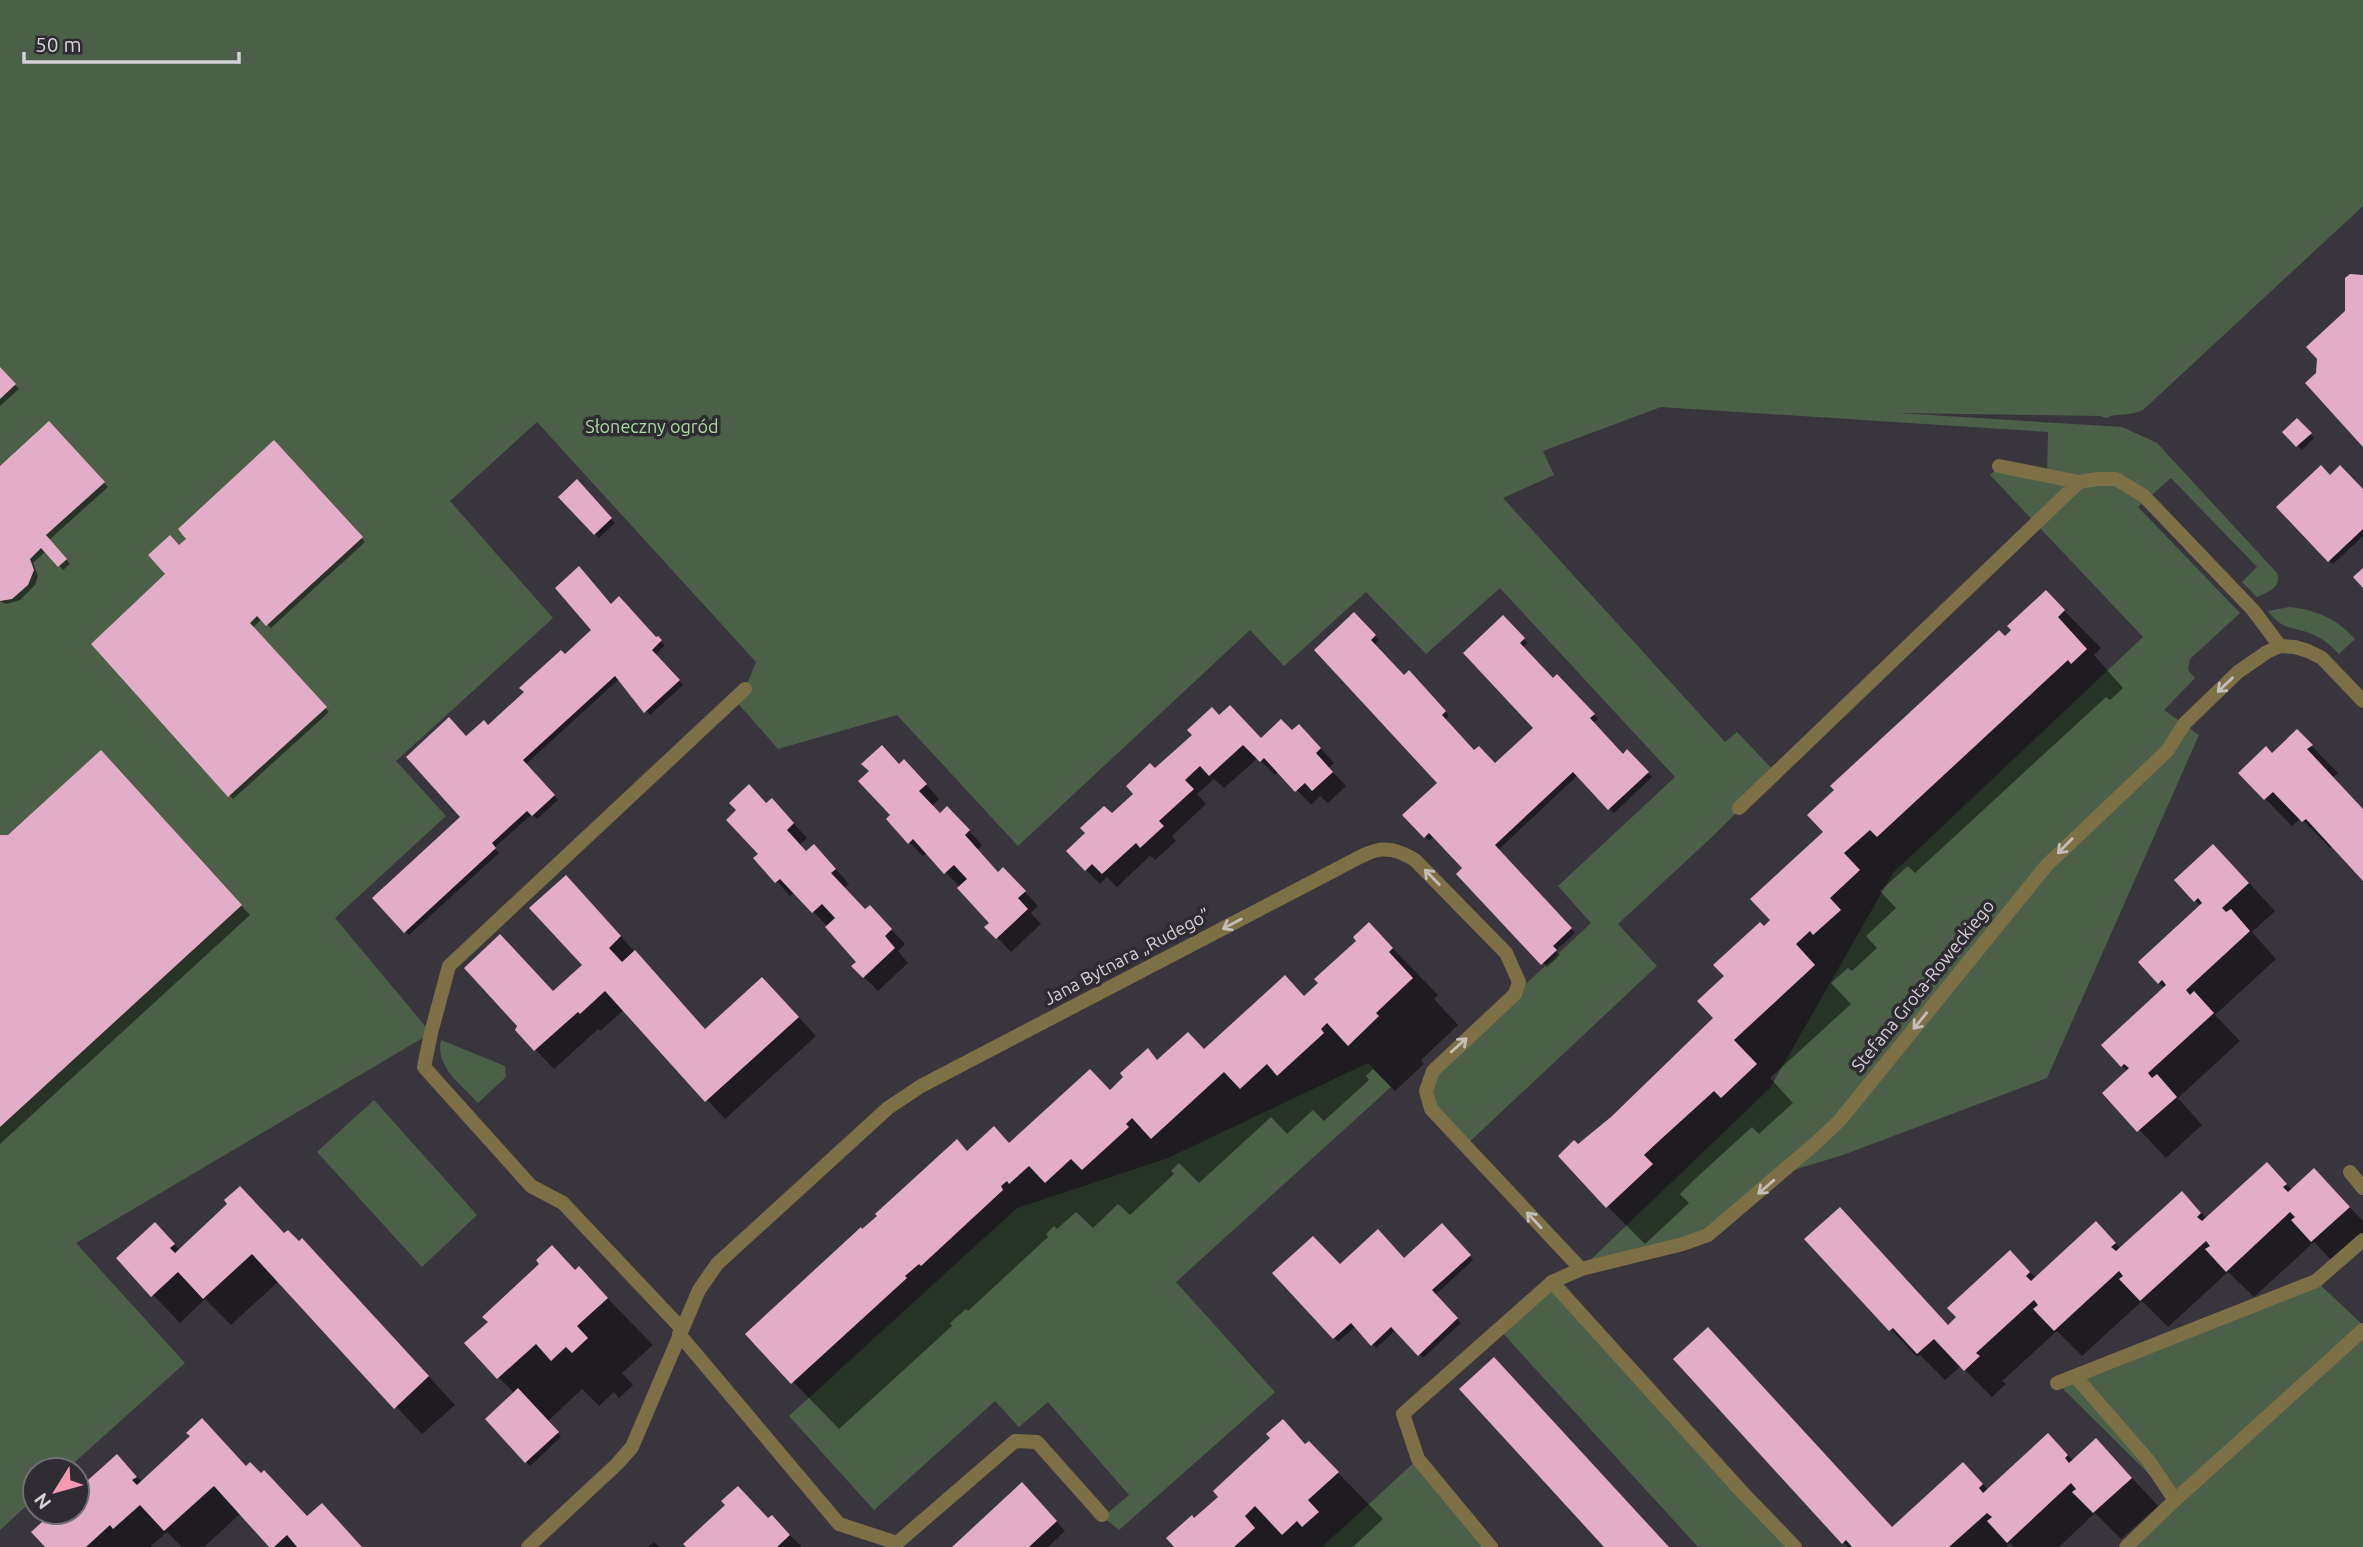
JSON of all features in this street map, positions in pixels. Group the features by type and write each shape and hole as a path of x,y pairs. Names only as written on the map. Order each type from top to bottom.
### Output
{"street":[{"path":"1999,466 2079,482 2116,479 2144,496 2253,610 2280,646 2308,650 2322,658 2363,701"},
{"path":"1739,808 2079,482"},
{"name":"Stefana Grota-Roweckiego","path":"1491,1547 1418,1459 1403,1414 1552,1282 1581,1269 1683,1244 1708,1235 1817,1142 1840,1120 2047,864 2167,751 2185,723 2238,672 2254,659 2280,646"},
{"path":"745,689 449,966 424,1067 531,1186 563,1203 680,1331 839,1524 897,1543 1015,1441 1037,1442 1102,1515"},
{"name":"Jana Bytnara „Rudego”","path":"528,1547 632,1447 699,1290 717,1264 870,1125 914,1090 1367,854 1384,848 1399,850 1415,860 1506,953 1519,982 1515,994 1433,1071 1426,1091 1431,1110 1581,1269"},
{"path":"2350,1172 2363,1188"},
{"path":"2057,1383 2316,1281 2363,1240"},
{"path":"1552,1282 1795,1547"},
{"path":"2126,1547 2363,1330"},
{"path":"2075,1376 2148,1460 2175,1500"}],"green space":[{"name":"Słoneczny ogród","path":"0,0 2363,0 2363,206 2143,410 2106,418 1897,413 2122,427 2157,443 2277,573 2276,586 2257,597 2242,582 2257,567 2171,478 2138,507 2240,613 2190,659 2188,670 2195,678 2164,710 2199,735 2047,1078 1843,1155 1780,1174 1708,1235 1581,1269 1770,1088 1893,873 2143,637 1990,475 1999,466 2047,476 2048,432 1661,407 1543,451 1554,475 1503,498 1725,742 1737,732 1776,773 1618,924 1657,966 1465,1146 1431,1109 1433,1071 1591,923 1558,886 1675,777 1500,588 1426,654 1366,592 1284,666 1250,630 1018,846 897,715 778,749 734,699 745,689 756,662 537,422 450,501 553,618 396,761 446,816 335,918 431,1033 76,1243 185,1363 82,1456 21,1456 21,1511 0,1530"},
{"path":"2290,607 2309,610 2326,617 2355,639 2339,654 2316,636 2278,622 2268,611"},
{"path":"441,1040 505,1066 506,1077 478,1103 446,1067 440,1050"},
{"path":"1368,1063 1391,1087 1176,1282 1275,1392 1119,1530 1103,1517 1129,1495 1048,1402 1019,1427 995,1401 874,1510 789,1416 1017,1208 1168,1158"},
{"path":"374,1100 477,1215 422,1267 317,1152"},
{"path":"2316,1281 2363,1325 2363,1547 2126,1547 2175,1500 2057,1383"},
{"path":"1552,1282 1795,1547 1698,1547 1499,1329"},
{"path":"1418,1459 1491,1547 1322,1547"}],"building":[{"path":"2350,274 2363,275 2363,447 2305,383 2316,373 2317,359 2306,347 2345,311 2345,278"},
{"path":"0,367 16,384 0,399"},
{"path":"2297,418 2312,433 2296,447 2282,432"},
{"path":"49,421 105,482 46,535 67,559 58,567 41,548 30,559 34,570 28,585 12,599 0,601 0,466"},
{"path":"274,440 363,537 266,626 257,616 250,623 327,707 228,797 91,644 165,574 148,555 170,535 179,545 186,539 178,529"},
{"path":"2321,465 2330,475 2340,465 2363,489 2363,529 2328,562 2276,507"},
{"path":"577,479 612,518 594,535 558,497"},
{"path":"579,566 611,604 619,596 656,637 662,640 652,650 680,680 644,713 615,676 523,760 555,795 532,816 527,811 492,843 496,848 404,933 372,898 460,817 406,757 449,717 466,736 484,720 488,725 524,692 519,688 561,650 565,654 591,630 555,588"},
{"path":"2363,568 2363,588 2353,577"},
{"path":"2046,590 2065,610 2058,617 2087,649 2071,664 2068,660 1877,837 1870,830 1844,853 1860,870 1830,898 1841,910 1813,935 1810,931 1796,944 1815,965 1734,1040 1757,1064 1721,1098 1714,1091 1644,1155 1653,1164 1606,1208 1558,1156 1574,1140 1578,1144 1611,1117 1713,1018 1697,1001 1724,976 1713,965 1760,922 1764,926 1770,920 1750,899 1823,832 1807,815 1834,790 1830,786 1999,630 2005,636 2011,630 2007,626"},
{"path":"1354,612 1376,635 1371,640 1404,675 1409,670 1446,711 1442,715 1474,750 1479,746 1495,763 1533,728 1463,653 1503,615 1525,638 1520,643 1553,678 1557,674 1595,714 1590,718 1623,754 1627,749 1649,772 1608,810 1573,772 1495,845 1572,928 1553,946 1557,950 1541,965 1456,874 1462,868 1429,833 1424,838 1402,815 1437,783 1314,650"},
{"path":"1230,705 1261,738 1281,719 1292,730 1299,724 1321,748 1316,753 1333,772 1312,791 1305,783 1295,792 1264,758 1260,762 1243,745 1209,776 1200,766 1185,780 1194,789 1159,821 1164,826 1140,848 1136,843 1102,874 1092,864 1085,871 1066,851 1085,833 1080,828 1104,806 1112,813 1133,794 1126,786 1150,763 1155,768 1192,735 1187,730 1212,707 1219,715"},
{"path":"2297,729 2313,745 2307,749 2363,809 2363,881 2306,819 2302,822 2273,792 2264,800 2238,773 2266,746 2272,753"},
{"path":"882,745 899,764 904,759 927,784 919,791 940,813 947,806 970,830 965,835 998,872 1003,867 1026,891 1018,898 1028,909 996,939 984,927 989,923 957,888 967,879 954,865 944,874 913,839 908,844 886,819 890,815 858,781 869,771 861,764"},
{"path":"101,750 242,905 0,1127 0,835 8,835"},
{"path":"749,784 766,803 772,798 794,823 787,830 806,851 814,844 836,869 831,873 865,909 870,905 892,929 885,936 895,948 863,978 851,966 856,962 825,927 835,918 822,904 812,913 780,879 775,883 753,858 758,854 726,820 736,810 729,803"},
{"path":"2213,844 2249,883 2222,908 2226,912 2231,909 2250,931 2186,990 2190,995 2194,991 2214,1013 2148,1073 2152,1078 2157,1074 2177,1097 2137,1132 2102,1093 2129,1068 2124,1064 2121,1067 2101,1045 2166,985 2162,980 2158,984 2138,962 2202,903 2198,898 2194,902 2174,880"},
{"path":"566,875 621,936 609,948 622,962 635,950 705,1029 762,977 799,1017 705,1102 605,991 534,1051 515,1030 517,1026 464,968 500,934 553,991 582,965 529,908"},
{"path":"1369,922 1393,948 1389,952 1413,978 1376,1013 1379,1016 1348,1046 1327,1023 1321,1029 1324,1033 1277,1076 1267,1064 1240,1089 1224,1072 1151,1139 1132,1118 1126,1124 1129,1127 1082,1170 1071,1159 1045,1183 1029,1166 1009,1184 1007,1181 1001,1186 1003,1190 921,1266 919,1264 905,1276 907,1278 791,1384 745,1334 861,1227 862,1229 877,1216 875,1214 957,1139 967,1151 994,1126 1009,1143 1090,1069 1110,1090 1123,1077 1120,1073 1148,1048 1157,1060 1188,1032 1204,1049 1285,975 1304,996 1318,983 1314,979 1356,941 1353,937"},
{"path":"2267,1162 2287,1184 2283,1187 2288,1192 2314,1168 2350,1207 2311,1242 2291,1220 2295,1217 2290,1212 2226,1272 2205,1249 2210,1246 2206,1241 2140,1301 2119,1279 2123,1276 2119,1271 2054,1331 2033,1309 2038,1305 2034,1300 1976,1353 1980,1356 1964,1371 1934,1339 1917,1354 1893,1328 1889,1331 1804,1239 1840,1207 1948,1325 1956,1317 1947,1308 2010,1250 2030,1272 2026,1276 2031,1281 2096,1221 2116,1243 2111,1247 2116,1251 2182,1191 2201,1213 2197,1217 2202,1221"},
{"path":"240,1186 284,1233 288,1230 299,1241 302,1238 429,1376 394,1409 252,1254 203,1299 178,1272 151,1297 116,1258 155,1222 175,1244 170,1248 175,1253 227,1204 224,1200"},
{"path":"1442,1223 1471,1255 1432,1290 1458,1318 1418,1356 1391,1327 1371,1346 1351,1323 1333,1339 1272,1273 1313,1236 1340,1264 1378,1229 1404,1258"},
{"path":"552,1245 575,1270 579,1266 608,1298 577,1326 588,1338 572,1353 566,1347 551,1361 536,1344 497,1379 464,1343 488,1322 482,1317 539,1264 536,1260"},
{"path":"1708,1327 1892,1527 1963,1462 1983,1484 1979,1488 1983,1493 2048,1433 2068,1455 2065,1458 2069,1463 2096,1438 2132,1478 2093,1513 2072,1492 2076,1489 2071,1483 2007,1543 1987,1521 1992,1517 1987,1513 1949,1547 1852,1547 1846,1540 1842,1544 1673,1359"},
{"path":"1494,1357 1669,1547 1604,1547 1459,1389"},
{"path":"518,1388 559,1432 525,1463 485,1419"},
{"path":"202,1418 246,1466 250,1462 261,1473 264,1470 307,1516 322,1503 362,1547 297,1547 287,1535 274,1547 269,1547 214,1486 164,1531 140,1505 113,1529 110,1525 86,1547 45,1547 31,1532 38,1526 91,1526 91,1477 117,1454 137,1477 132,1480 137,1485 190,1436 186,1433"},
{"path":"1283,1419 1305,1444 1309,1441 1339,1472 1308,1500 1319,1512 1302,1527 1297,1521 1282,1535 1255,1506 1245,1516 1255,1528 1234,1547 1174,1547 1166,1538 1218,1497 1213,1491 1270,1438 1266,1434"},
{"path":"1022,1482 1057,1521 1029,1547 952,1547"},
{"path":"738,1486 768,1518 772,1515 790,1535 777,1547 686,1547 683,1544 725,1505 721,1501"}]}
